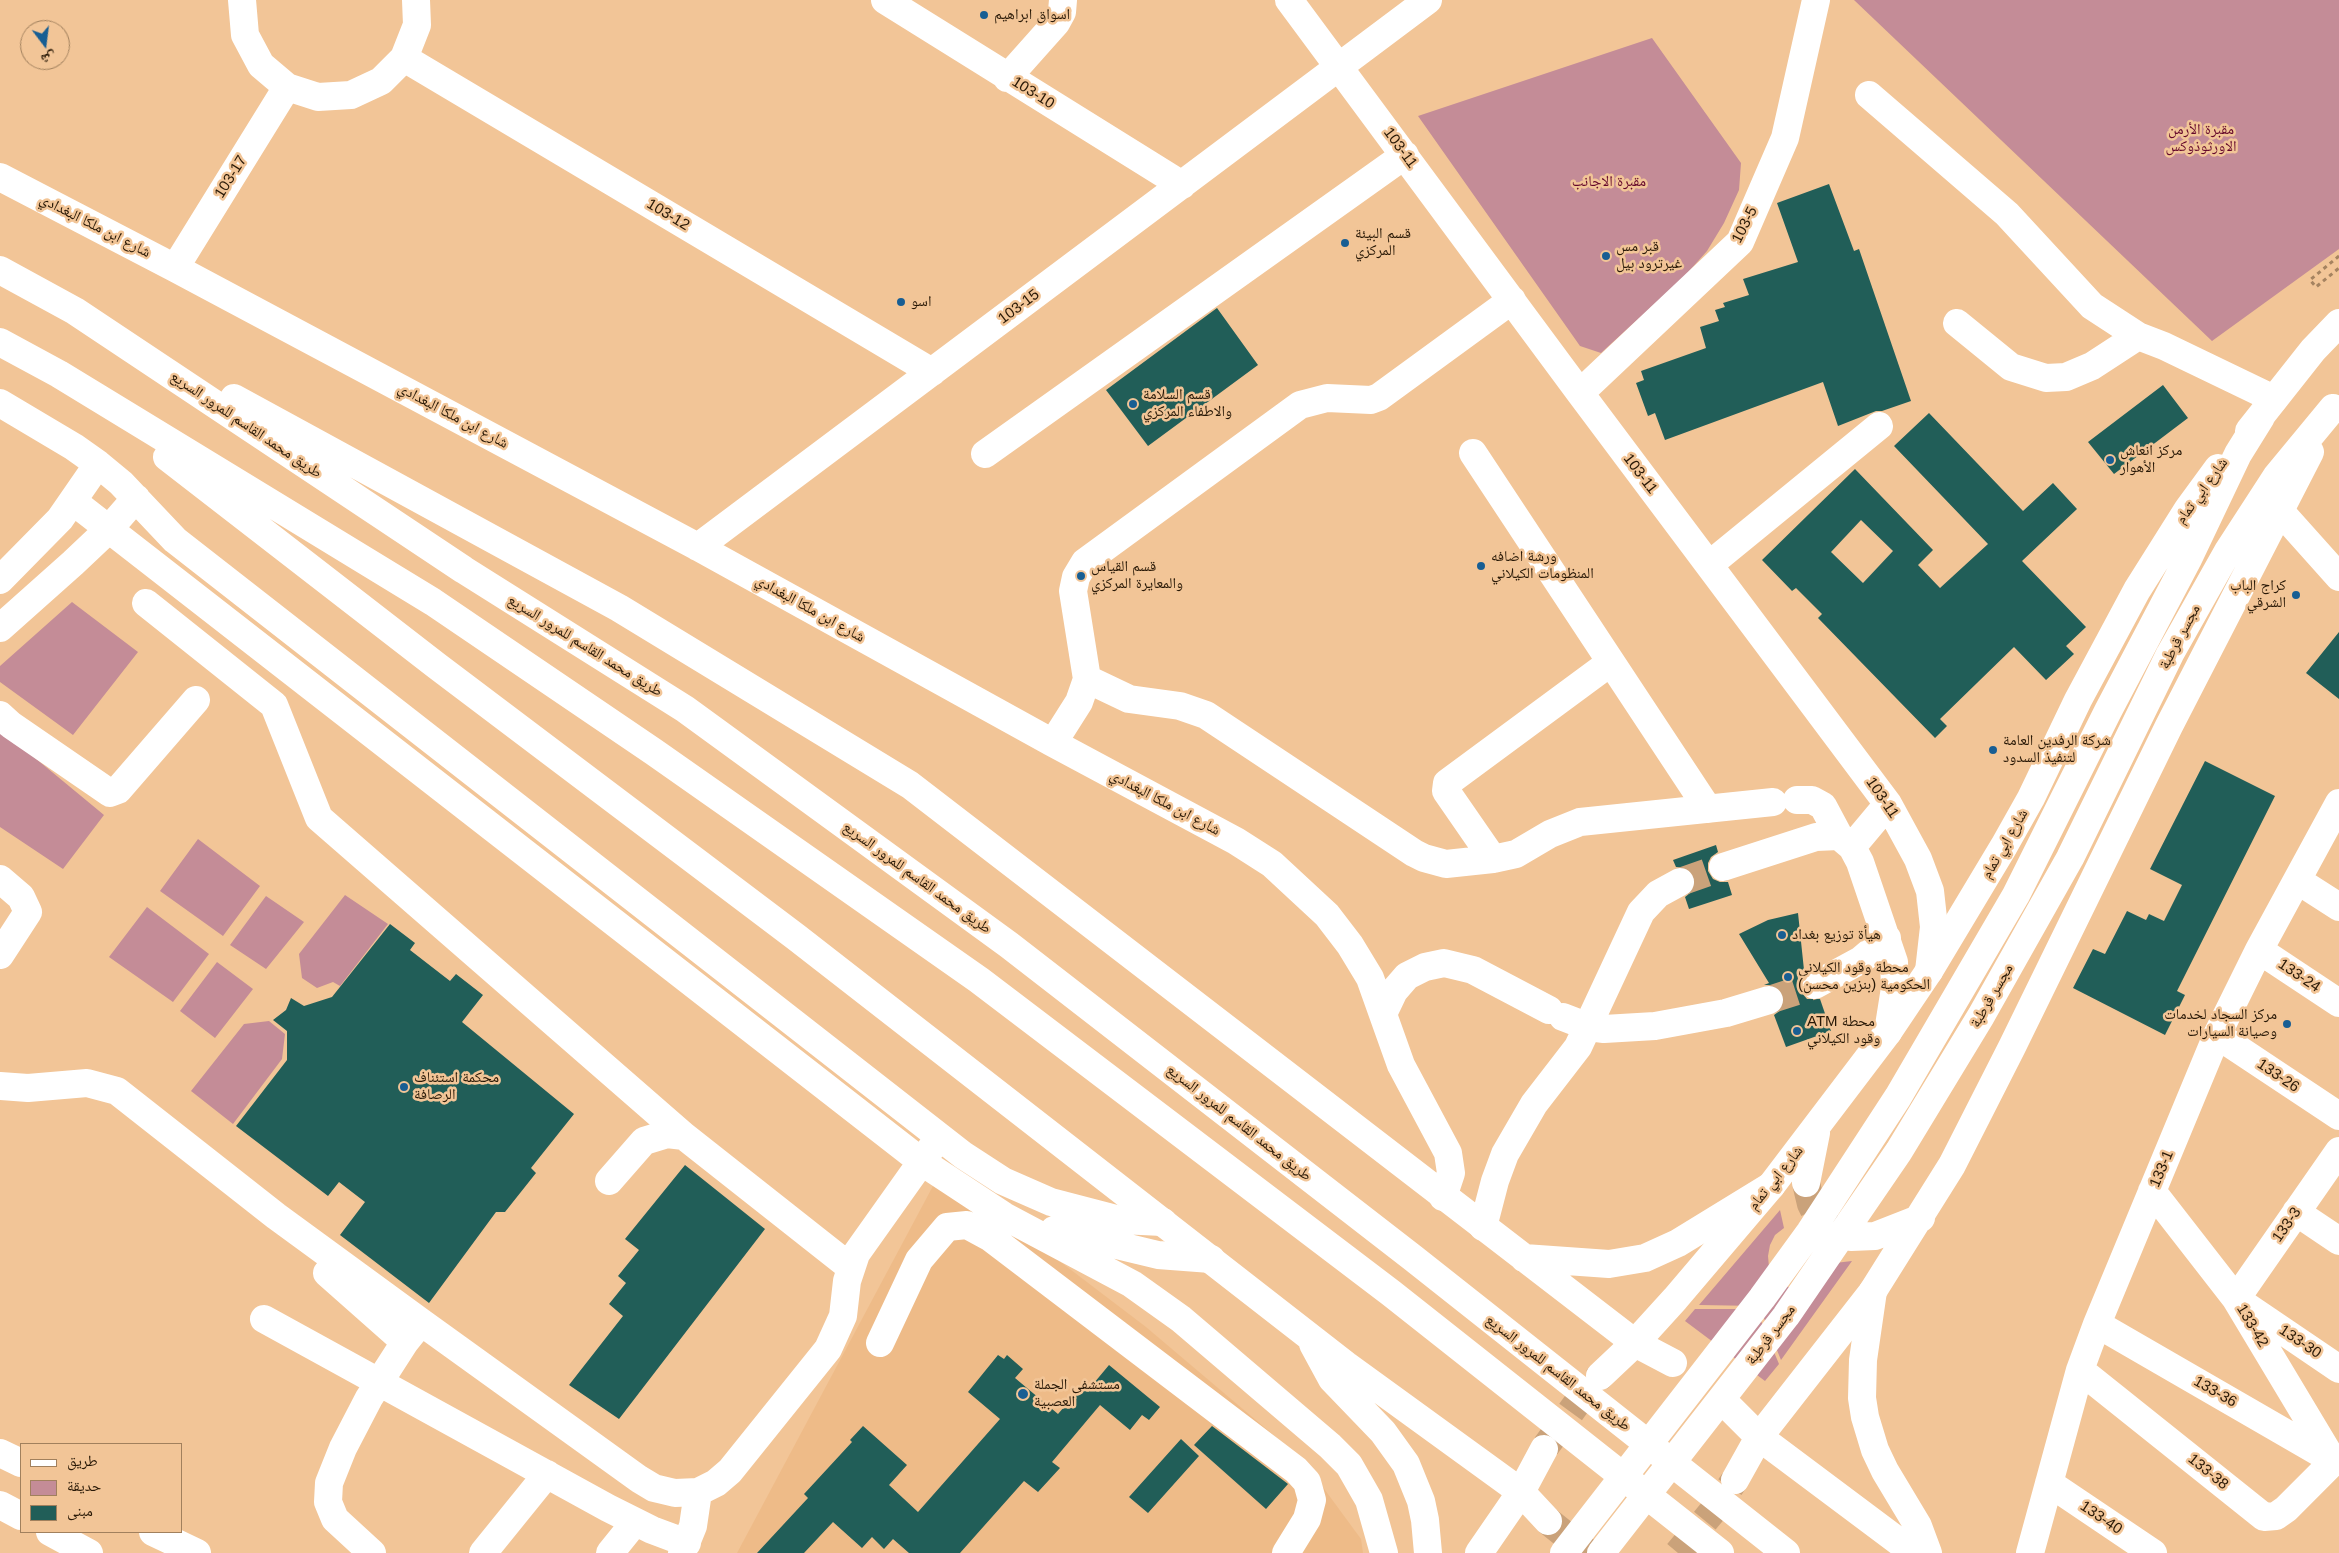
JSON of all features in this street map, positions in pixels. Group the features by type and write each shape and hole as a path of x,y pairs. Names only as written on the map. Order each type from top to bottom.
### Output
{"main road":[{"path":"242,0 245,35 261,65 287,87 318,97 351,95 381,81 404,58 417,25 416,0"},
{"name":"103-10","path":"885,0 1007,78 1182,185"},
{"path":"1007,78 1056,23 1062,12 1063,0"},
{"name":"103-11","path":"1289,0 1888,804 1918,859 1930,891 1934,927 1929,970"},
{"name":"103-15","path":"698,547 1428,0"},
{"name":"103-5","path":"1580,393 1740,242 1785,138 1816,0"},
{"name":"103-12","path":"404,58 932,372"},
{"name":"103-17","path":"175,268 287,87"},
{"path":"1869,95 2008,214 2092,306 2138,336 2164,346 2268,408"},
{"path":"985,454 1405,155"},
{"name":"شارع ابن ملكا البغدادي","path":"0,177 175,268 698,547 1053,743 1236,840 1272,864 1300,888 1326,915 1350,945 1370,978 1401,1065 1448,1153 1451,1173 1443,1197"},
{"name":"طريق محمد القاسم للمرور السريع","path":"0,270 74,310 464,570 684,710 1009,945 1413,1258 1786,1553"},
{"path":"1053,743 1079,702 1087,679 1073,591 1076,578 1085,562 1300,405 1328,398 1371,400 1379,397 1512,300"},
{"path":"74,310 619,608 910,786 1635,1343 1673,1363"},
{"name":"شارع ابي تمام","path":"1600,1376 1635,1343 1771,1186 1888,1032 1929,970 2031,798 2078,700 2137,590 2166,542 2211,477 2268,408 2312,350 2339,322"},
{"path":"1957,323 2011,367 2046,378 2066,377 2092,366 2138,336"},
{"path":"0,342 59,374 433,602 654,752 979,980 1391,1293 1720,1553"},
{"path":"59,374 437,666 796,937 1309,1336 1521,1492 1548,1521"},
{"path":"0,403 74,447 98,464 136,498 163,529 182,545 982,1168 1010,1184 1051,1202 1120,1220 1163,1222"},
{"path":"1734,1480 1759,1437 1872,1291 1921,1218 1983,1106 2164,735 2336,405"},
{"name":"مجسر قرطبة","path":"1601,1553 1786,1316 1862,1207 1921,1115 1981,1016 2070,858 2170,654 2228,551 2276,477 2336,405"},
{"name":"مجسر قرطبة","path":"1564,1553 1767,1290 1855,1165 1898,1097 2016,896 2112,704 2188,559 2238,454 2268,408"},
{"path":"1709,565 1879,426"},
{"path":"1473,453 1708,809"},
{"path":"0,580 44,538 74,502 98,464"},
{"path":"0,628 73,564 109,529 136,498"},
{"path":"74,502 922,1162 1004,1216 1125,1280 1157,1300 1330,1446 1349,1465 1364,1488 1384,1553"},
{"path":"2280,511 2339,577"},
{"path":"44,538 73,564"},
{"path":"146,603 274,704 319,818 684,1136 850,1267"},
{"path":"1493,859 1446,790 1447,783 1611,662"},
{"path":"1087,679 1129,699 1180,706 1206,715 1424,858 1446,864 1493,859 1527,850 1550,834 1580,822 1785,801 1812,800 1823,806 1845,842 1858,856 1887,938 1895,975 1888,1032"},
{"path":"0,715 11,725 110,793 118,790 196,700"},
{"name":"133-1","path":"2030,1553 2080,1370 2097,1324 2218,1035 2259,950 2339,803"},
{"path":"1845,842 1888,804"},
{"path":"1723,867 1816,837 1845,842"},
{"path":"0,879 21,897 28,912 0,955"},
{"path":"2297,880 2339,907"},
{"path":"1483,1227 1495,1181 1518,1128 1578,1047 1641,912 1658,894 1680,882"},
{"path":"1815,985 1861,960 1887,938"},
{"name":"133-24","path":"2259,950 2339,1003"},
{"path":"1383,1014 1394,991 1408,976 1425,967 1444,963 1472,970 1556,1014 1588,1027 1622,1028 1680,1023 1769,1000"},
{"name":"133-26","path":"2218,1035 2339,1116"},
{"path":"0,1086 22,1088 87,1083 117,1091 276,1216 413,1332 654,1488 675,1493 698,1492 716,1483 730,1470 828,1349 843,1316 850,1267 856,1254 940,1135"},
{"path":"1806,1184 1817,1127"},
{"path":"609,1180 644,1141 667,1134 684,1136"},
{"name":"133-3","path":"2236,1299 2339,1151"},
{"path":"1524,1258 1609,1264 1645,1258 1678,1244 1771,1186"},
{"name":"133-42","path":"2152,1191 2236,1299 2336,1465"},
{"path":"2296,1212 2339,1241"},
{"path":"1004,1216 1141,1251 1175,1257 1211,1259"},
{"path":"1851,1237 1875,1236 1921,1218"},
{"path":"880,1343 919,1260 947,1226 967,1225 991,1238 1296,1470 1306,1482 1312,1500 1308,1519 1286,1553"},
{"path":"1872,1291 1862,1379 1865,1417 1881,1464 1907,1506 1928,1553"},
{"name":"133-30","path":"2236,1299 2339,1369"},
{"path":"264,1320 684,1548 694,1526 698,1492"},
{"name":"133-36","path":"2097,1324 2336,1465"},
{"path":"372,1553 335,1519 331,1511 328,1493 329,1483 343,1448 379,1382 413,1332"},
{"path":"1309,1336 1332,1379 1383,1432 1406,1464 1421,1501 1426,1520 1428,1553"},
{"name":"133-38","path":"2080,1370 2264,1517 2276,1516 2286,1509 2336,1465"},
{"path":"1726,1404 1759,1437 1914,1553"},
{"path":"1479,1553 1521,1492 1544,1449"},
{"path":"0,1453 20,1463"},
{"path":"483,1553 547,1474"},
{"name":"133-40","path":"2050,1483 2153,1553"},
{"path":"0,1505 20,1515"},
{"path":"610,1553 635,1522"},
{"path":"52,1533 89,1553"},
{"path":"155,1533 197,1553"}],"path":[{"path":"2339,256 2310,280 2316,287 2339,268"}],"shaded area":[{"name":"مستشفى الجملة العصبية","path":"941,1171 1146,1327 1303,1460 1361,1539 1363,1553 737,1553"}],"green space":[{"name":"مقبرة الأرمن الاورثوذوكس","path":"1854,0 2339,0 2339,249 2212,341"},
{"name":"مقبرة الاجانب","path":"1652,38 1741,163 1739,190 1724,223 1707,251 1683,278 1601,353 1580,346 1418,116"},
{"path":"72,602 138,652 73,735 0,682 0,666"},
{"path":"0,729 104,815 63,869 0,827"},
{"path":"198,839 260,886 223,936 160,891"},
{"path":"345,895 388,924 340,986 333,982 317,988 302,978 299,954"},
{"path":"266,896 304,922 266,969 230,945"},
{"path":"147,907 209,954 173,1002 109,957"},
{"path":"217,962 253,989 215,1038 180,1011"},
{"path":"269,1021 285,1034 282,1059 233,1124 191,1091 244,1024"},
{"path":"1780,1210 1784,1228 1775,1235 1770,1245 1768,1256 1769,1267 1782,1284 1793,1289 1835,1263 1852,1261 1781,1360 1759,1306 1699,1305"},
{"path":"1695,1309 1756,1309 1779,1364 1765,1381 1685,1321"}],"building":[{"path":"1829,184 1854,251 1859,249 1911,401 1882,411 1876,411 1838,426 1823,382 1665,440 1655,413 1648,416 1636,383 1644,380 1641,371 1706,348 1700,327 1719,321 1715,310 1725,307 1723,303 1749,295 1743,279 1798,262 1777,203"},
{"path":"1217,308 1258,365 1148,446 1106,390"},
{"path":"2163,385 2188,418 2114,474 2088,442"},
{"path":"1929,413 2023,511 2053,483 2077,509 2022,561 2086,627 2066,646 2074,654 2046,680 2014,647 1940,719 1947,726 1935,738 1818,618 1822,614 1796,588 1792,591 1762,560 1855,469 1933,550 1918,565 1940,588 1988,544 1894,446","holes":["1861,520 1893,551 1863,583 1831,552"]},
{"path":"2339,632 2339,699 2306,673"},
{"path":"2205,761 2275,796 2177,991 2185,995 2165,1035 2073,988 2093,949 2105,954 2127,911 2146,920 2149,914 2164,921 2182,885 2150,869"},
{"path":"1716,845 1718,852 1711,857 1708,863 1708,871 1713,879 1720,882 1728,882 1732,895 1689,909 1685,897 1694,890 1696,883 1694,875 1688,868 1676,867 1673,860"},
{"name":"محطة وقود الكيلاني الحكومية (بنزين محسن)","path":"1798,913 1804,970 1810,970 1801,977 1799,985 1801,992 1807,999 1820,999 1831,1031 1786,1047 1774,1015 1781,1010 1784,1004 1784,995 1779,988 1773,985 1764,985 1769,983 1739,934 1768,920"},
{"name":"محكمة استئناف الرصافة","path":"390,924 415,943 410,950 450,981 456,974 483,995 462,1022 574,1114 531,1168 536,1173 505,1212 496,1212 429,1303 340,1235 365,1202 339,1182 328,1196 236,1126 287,1060 287,1031 273,1020 286,1010 291,998 304,1006 332,997"},
{"path":"685,1165 765,1229 619,1419 569,1385 623,1316 609,1304 626,1283 618,1276 639,1250 625,1239"},
{"path":"998,1355 1004,1359 1007,1355 1023,1369 1015,1378 1058,1414 1084,1384 1089,1389 1109,1365 1160,1407 1149,1420 1142,1415 1130,1430 1100,1405 1052,1462 1060,1468 1038,1492 1024,1481 960,1553 909,1553 893,1539 884,1549 872,1537 862,1548 833,1522 804,1553 757,1553 808,1498 804,1494 852,1442 850,1440 863,1426 907,1465 889,1485 918,1512 1000,1419 968,1392"},
{"path":"1212,1426 1288,1484 1266,1509 1194,1445"},
{"path":"1181,1439 1199,1456 1148,1513 1129,1497"}],"tunnel":[{"path":"1680,882 1723,867"},
{"path":"1769,1000 1815,985"},
{"path":"1806,1183 1811,1204 1816,1214 1835,1231"},
{"path":"1546,1446 1580,1399 1600,1376"},
{"path":"1678,1553 1717,1506 1734,1481"},
{"path":"1548,1521 1588,1553"}],"place":[{"name":"اسواق ابراهيم","path":"984,15"},
{"name":"قسم البيئة المركزي","path":"1345,243"},
{"name":"قبر مس غيرترود بيل","path":"1606,256"},
{"name":"اسو","path":"901,302"},
{"name":"قسم السلامة والاطفاء المركزي","path":"1133,404"},
{"name":"مركز انعاش الأهوار","path":"2110,460"},
{"name":"ورشة اضافه المنظومات الكيلاني","path":"1481,566"},
{"name":"قسم القياس والمعايرة المركزي","path":"1081,576"},
{"name":"كراج الباب الشرقي","path":"2296,595"},
{"name":"شركة الرفدين العامة لتنفيذ السدود","path":"1993,750"},
{"name":"هيأة توزيع بغداد","path":"1782,935"},
{"name":"محطة وقود الكيلاني الحكومية (بنزين محسن)","path":"1788,977"},
{"name":"مركز السجاد لخدمات وصيانة السيارات","path":"2287,1024"},
{"name":"ATM محطة وقود الكيلاني","path":"1797,1031"},
{"name":"محكمة استئناف الرصافة","path":"404,1087"},
{"name":"مستشفى الجملة العصبية","path":"1023,1394"}]}
